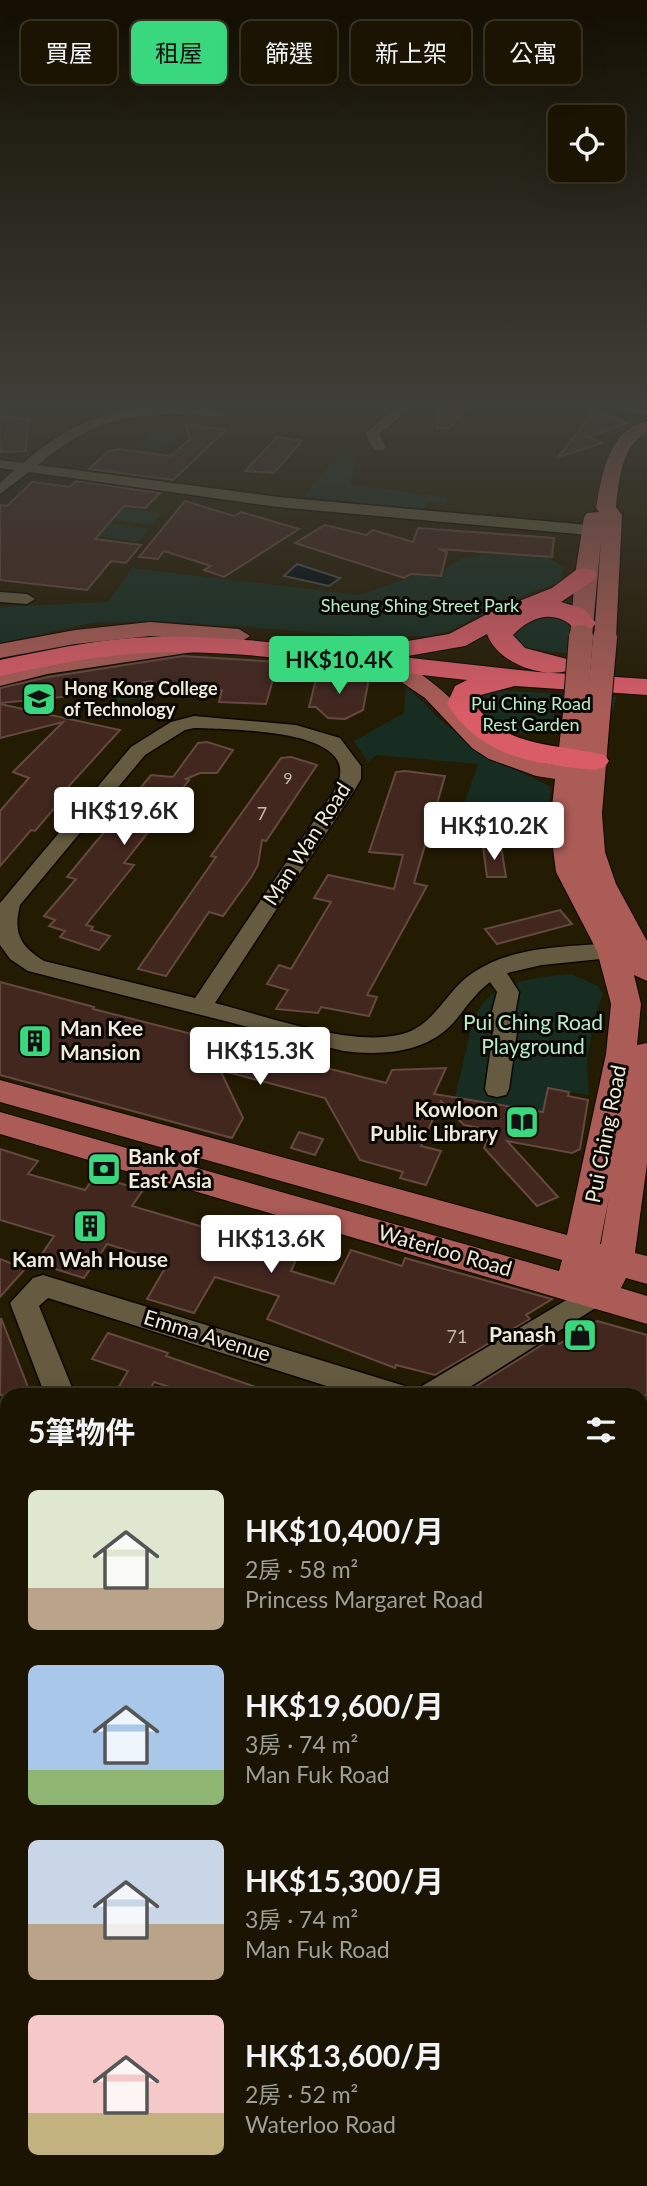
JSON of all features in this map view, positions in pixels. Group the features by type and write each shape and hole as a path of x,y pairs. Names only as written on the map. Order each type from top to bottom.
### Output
{"highway":[{"path":"390,657 448,644 561,593 584,575"},
{"path":"541,601 588,618"},
{"path":"575,669 511,652 502,643 500,635 515,618 541,609 569,612 588,618"},
{"path":"0,659 76,645 239,636 538,680 647,687"},
{"path":"0,668 156,640 192,646 647,673"},
{"path":"538,680 480,684 465,692 461,704 467,714 507,744 581,767"}],"main road":[{"path":"600,532 612,514 607,509"},
{"name":"Pui Ching Road","path":"600,532 584,575 588,618 586,715 581,767 563,825 569,872 632,957 622,981 626,1004 615,1261"},
{"name":"Pui Ching Road","path":"586,715 605,639 588,618 600,532"},
{"path":"0,651 75,637 150,629 239,636"},
{"path":"0,678 47,667 192,646"},
{"path":"390,657 433,693 481,743 498,754 545,771 581,767"},
{"name":"Pui Ching Road","path":"583,1291 606,1283 615,1261 647,1053"},
{"name":"Waterloo Road","path":"0,1091 615,1261"},
{"name":"Waterloo Road","path":"0,1123 647,1310"}],"street":[{"path":"353,509 600,532"},
{"path":"0,597 27,599"},
{"name":"Man Wan Road","path":"194,722 262,726 308,723 341,749 351,766 351,779 201,1007 36,965 17,954 4,940 2,925 10,904 22,890 138,751 153,739 194,722"},
{"path":"0,885 22,890"},
{"path":"201,1007 343,1044 390,1045 431,1030 443,1020 467,988 494,970 518,962 632,957"},
{"path":"494,970 508,992 502,1019 505,1032 496,1089"},
{"name":"Emma Avenue","path":"57,1388 24,1303 43,1286 372,1388"},
{"path":"442,1388 583,1291"}],"green space":[{"path":"123,509 162,513 152,525 113,520"},
{"path":"110,524 149,529 138,542 98,536"},
{"name":"Sheung Shing Street Park","path":"492,554 549,558 564,568 560,582 503,603 450,631 426,636 382,637 157,621 92,623 0,643 0,607 108,602 132,568 360,595 416,575 441,578 444,571 455,562"},
{"path":"544,616 563,620 570,626 568,653 526,649 509,641 514,627"},
{"path":"151,683 155,697 117,701 114,686"},
{"name":"Pui Ching Road Rest Garden","path":"406,686 444,723 483,753 551,787 547,826 450,844 478,764 376,755 368,762 354,741 404,713"},
{"name":"Pui Ching Road Rest Garden","path":"479,691 616,697 614,710 554,707 554,729 530,734 505,731 485,720 477,711 471,699"},
{"name":"Pui Ching Road Playground","path":"571,974 598,986 603,994 594,1019 587,1061 589,1095 548,1089 543,1112 455,1097 474,1020 482,1005 494,993 512,984"}],"shaded area":[{"path":"297,564 340,578 329,586 284,576"}],"building":[{"path":"0,509 121,509 95,539 141,545 126,563 111,561 87,590 0,580"},
{"path":"178,509 211,509 234,516 241,512 299,529 224,577 204,570 211,566 164,551 158,559 139,557"},
{"path":"325,525 366,535 373,530 413,542 418,528 554,538 552,557 439,549 447,552 441,576 411,574 404,578 295,543"},
{"path":"183,656 278,662 266,704 219,702 222,690 196,692 194,683 154,687 152,681 112,686 113,692 0,703 0,688 48,677"},
{"path":"317,675 369,678 363,710 345,719 328,718 316,707 309,707"},
{"path":"0,704 120,730 58,798 62,799 35,831 31,830 0,866 0,811 29,778 13,772 63,722 0,738"},
{"path":"207,742 233,750 217,773 200,773 186,779 189,780 124,863 134,865 86,925 93,927 91,930 110,936 99,950 60,937 65,931 49,926 55,920 44,916 76,879 67,877 151,775 173,777 198,743"},
{"path":"291,757 317,765 266,841 262,840 258,865 252,876 223,916 209,912 166,976 138,969 216,857 211,856 281,758"},
{"path":"396,772 445,776 414,883 427,886 367,995 377,997 369,1016 321,1007 318,1013 276,1009 288,990 267,984 279,965 291,969 331,902 314,898 328,875 394,889 403,855 369,852"},
{"path":"501,846 506,877 487,877 483,847"},
{"path":"560,910 572,924 497,944 485,929"},
{"path":"0,982 94,1007 93,1009 386,1083 392,1070 446,1068 434,1094 543,1112 548,1088 569,1092 568,1096 588,1100 580,1149 572,1153 507,1141 558,1197 537,1206 484,1148 492,1130 464,1125 441,1101 421,1146 441,1151 426,1185 400,1178 403,1172 360,1160 325,1098 220,1070 243,1118 232,1138 0,1075"},
{"path":"299,1132 323,1139 315,1155 291,1148"},
{"path":"0,1149 38,1161 28,1174 85,1190 95,1176 143,1190 132,1206 298,1255 291,1271 334,1284 351,1250 402,1266 405,1258 552,1299 526,1315 530,1319 435,1375 396,1365 395,1368 267,1319 279,1296 215,1277 194,1313 147,1299 168,1263 107,1244 84,1278 36,1263 54,1236 0,1220"},
{"path":"0,1259 25,1269 0,1297"},
{"path":"1,1318 28,1388 0,1388"},
{"path":"597,1321 647,1335 647,1388 473,1388 553,1338 559,1344"},
{"path":"108,1333 258,1388 172,1388 154,1382 151,1388 118,1388 128,1371 92,1359"}],"place":[{"name":"Hong Kong College of Technology","path":"39,699"},
{"name":"Man Kee Mansion","path":"35,1041"},
{"name":"Kowloon Public Library","path":"522,1122"},
{"name":"Bank of East Asia","path":"104,1169"},
{"name":"Kam Wah House","path":"90,1226"},
{"name":"Panash","path":"580,1335"}]}
